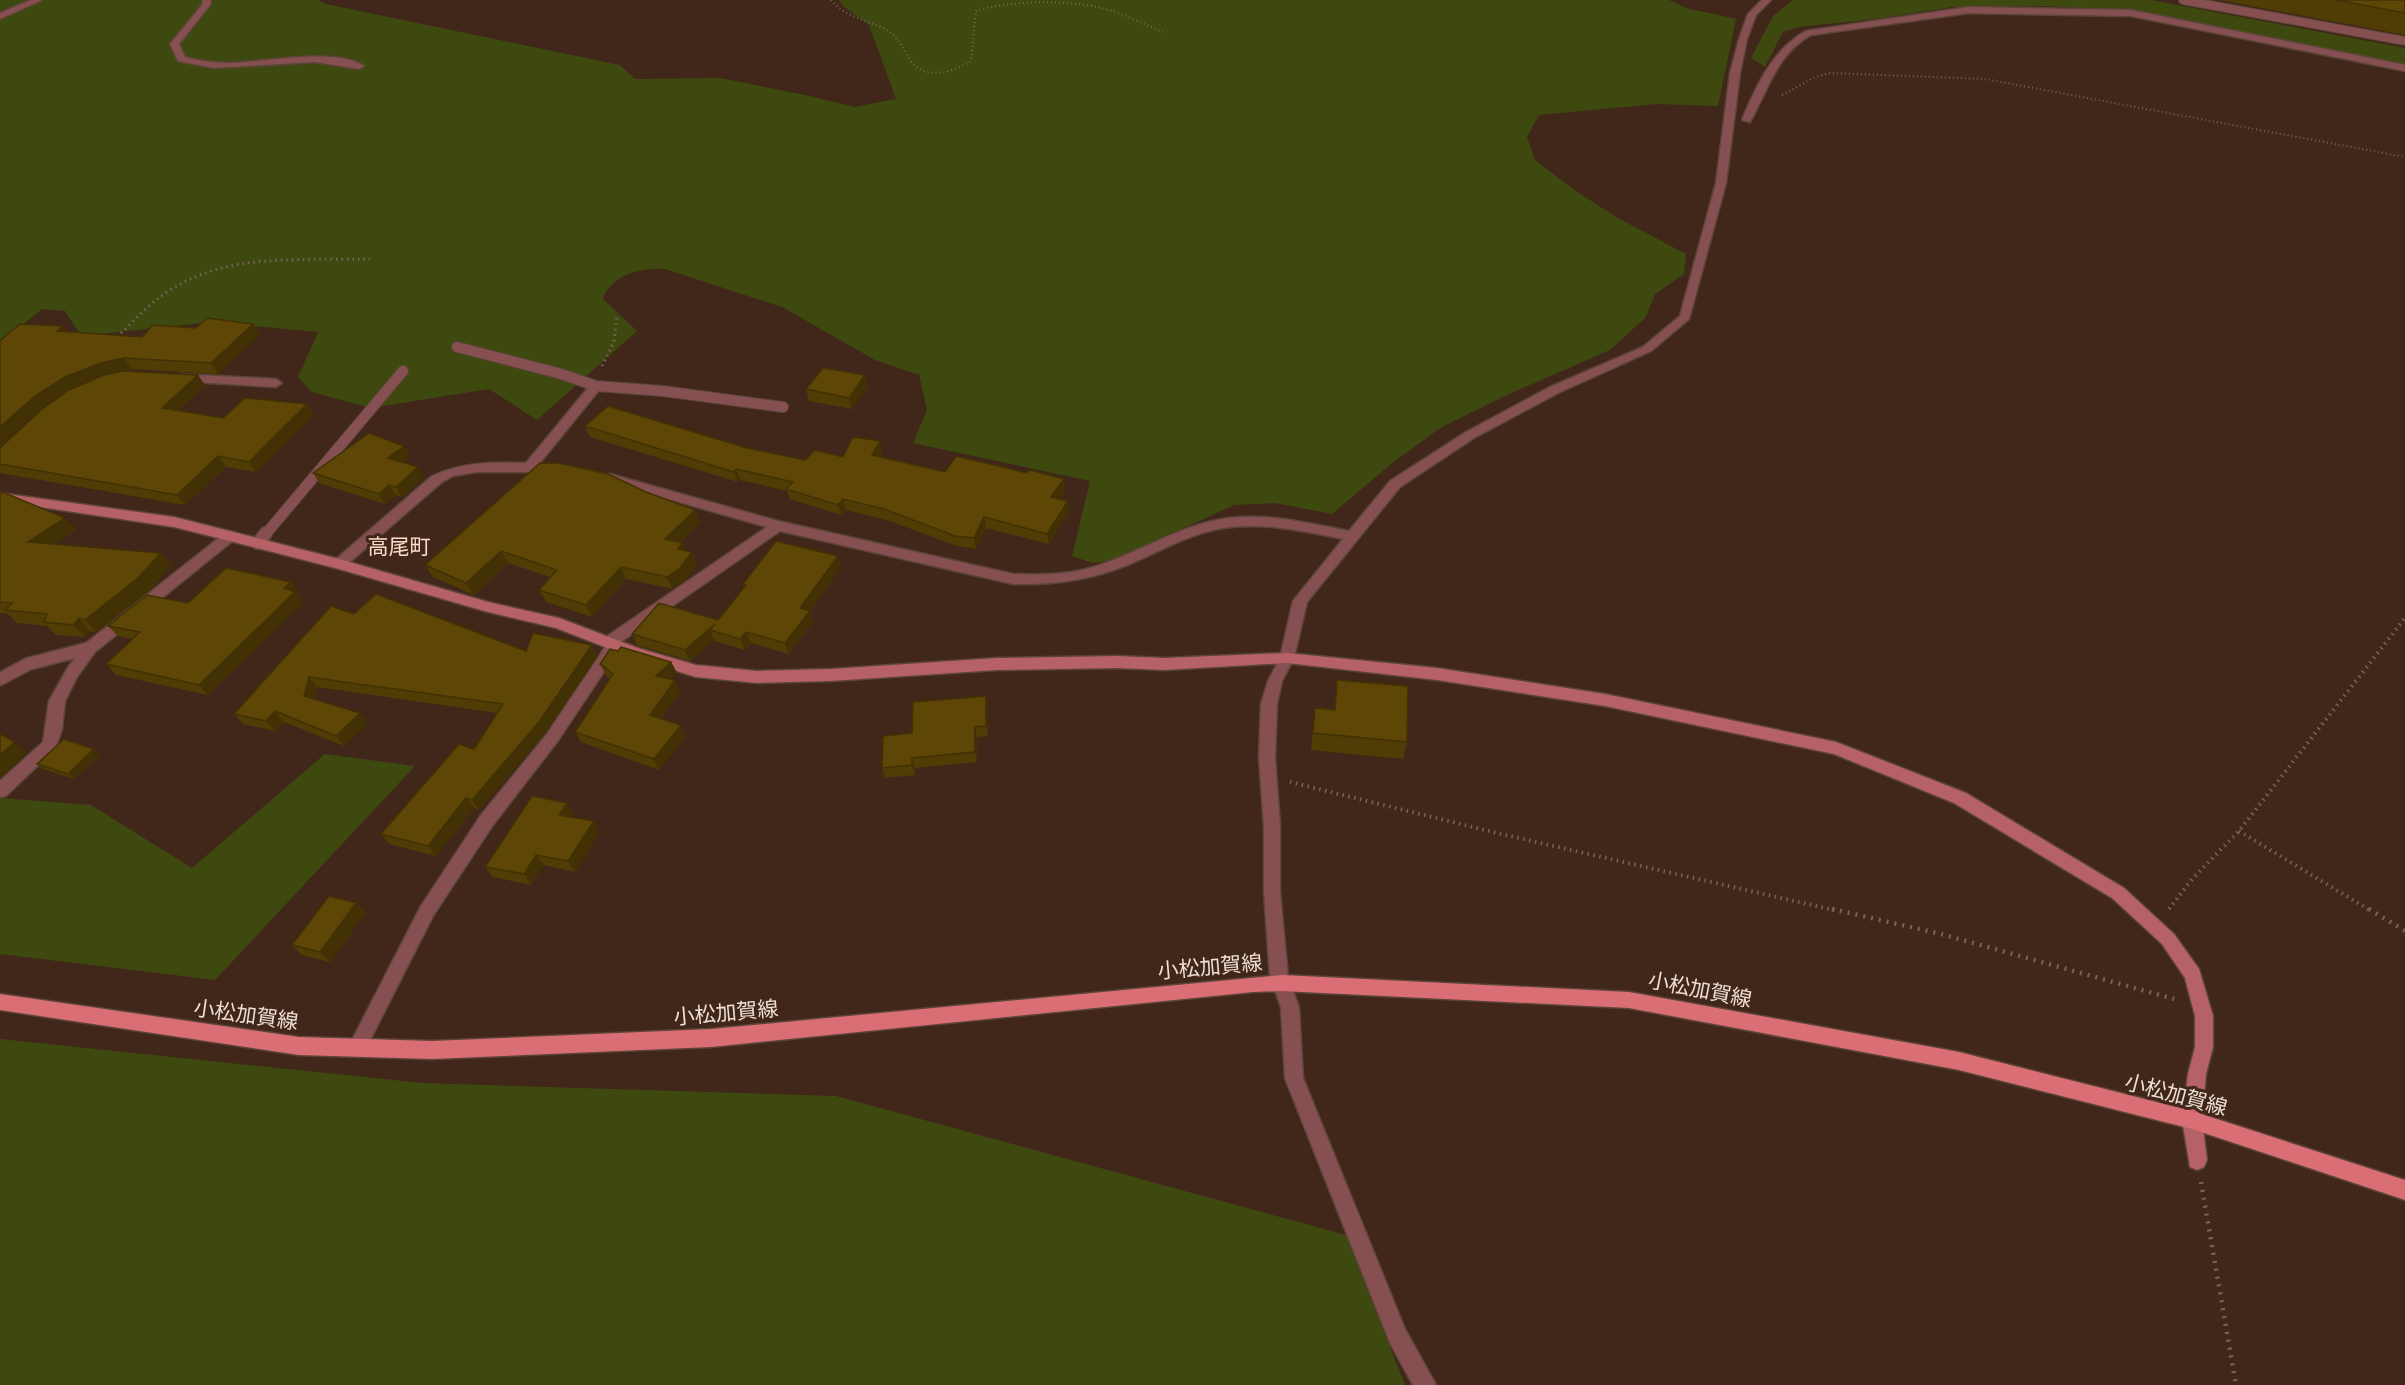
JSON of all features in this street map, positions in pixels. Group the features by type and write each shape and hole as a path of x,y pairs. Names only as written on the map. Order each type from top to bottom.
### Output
{"main road":[{"name":"小松加賀線","path":"0,1002 299,1046 357,1048 508,1047 711,1038 1253,984 1629,1000 1959,1061 2192,1120 2405,1190"}],"street":[{"path":"0,16 38,0"},
{"path":"207,0 206,5 174,44 181,59 194,64 220,67 311,58 359,66"},
{"path":"1425,1385 1397,1336 1294,1078 1290,1007 1278,966 1272,892 1269,704 1275,681 1287,658 1300,601 1395,484 1470,435 1533,401 1647,349 1685,317 1721,183 1735,73 1743,39 1752,14 1767,0"},
{"path":"1748,120 1757,94 1773,68 1798,37 1809,33 1969,10 2131,13 2405,68"},
{"path":"168,377 276,383"},
{"path":"529,468 590,384"},
{"path":"339,564 437,479 449,472 474,469 566,469"},
{"path":"599,475 778,526 1013,579 1049,580 1090,573 1182,536 1224,523 1265,523 1353,537"},
{"path":"0,497 174,522 339,564 488,607 558,623 611,644 696,671 757,677 831,675 997,664 1117,662 1164,664 1287,658 1437,674 1605,700 1836,748 1960,798 2118,893 2158,928 2193,975 2201,1006 2204,1047 2197,1074 2192,1120 2197,1160"},
{"path":"357,1048 427,910 487,820 552,738 611,644 778,526"},
{"path":"0,791 12,783 50,745 57,701 72,673 90,648 230,536"}],"lane":[{"path":"2183,0 2405,41"},
{"path":"457,347 558,373 590,384 783,407"},
{"path":"258,543 403,371"},
{"path":"0,679 28,664 90,648"}],"path":[{"path":"831,0 843,12 879,27 899,39 914,65 921,71 934,73 950,71 971,61 976,11 988,6 1045,4 1100,8 1163,32"},
{"path":"1748,120 1792,87 1830,73 1985,79 2405,157"},
{"path":"116,338 150,305 179,284 201,274 260,262 370,259"},
{"path":"590,384 612,350 617,336 617,316"},
{"path":"2158,928 2192,879 2239,831 2405,618"},
{"path":"1269,777 1501,834 1941,934 2201,1006"},
{"path":"2239,831 2405,931"},
{"path":"2197,1160 2236,1385"}],"green space":[{"path":"0,0 318,0 326,4 620,65 635,79 720,78 854,107 896,99 869,25 843,6 839,0 1669,0 1686,8 1736,19 1718,106 1657,104 1539,115 1527,137 1535,160 1573,189 1616,217 1686,254 1684,274 1655,294 1646,317 1610,350 1507,395 1440,428 1391,464 1332,514 1275,503 1234,505 1114,560 1092,563 1072,556 1090,481 913,443 927,410 919,375 875,360 782,307 665,269 647,269 628,274 620,278 607,291 603,299 637,331 537,420 489,389 371,408 312,392 298,377 318,332 211,322 81,336 65,311 42,309 0,343"},
{"path":"1793,0 2151,0 2405,48 2405,65 2181,19 2130,11 2046,6 1952,7 1875,19 1798,27 1783,32 1765,67 1751,58 1773,16"},
{"path":"325,754 415,766 215,980 0,954 0,798 91,805 192,868"},
{"path":"0,1039 423,1083 836,1096 1346,1235 1405,1385 0,1385"}],"building":[{"path":"2336,0 2405,0 2405,13"},
{"path":"207,318 253,324 211,363 124,358 101,363 65,377 35,396 0,427 0,341 20,324 63,326 57,331 142,337 153,325 196,328"},
{"path":"823,368 865,375 849,398 806,389"},
{"path":"124,371 198,375 162,408 223,418 245,398 307,404 249,462 218,456 177,495 0,464 0,448 41,410 69,390 104,375"},
{"path":"608,406 747,448 805,460 815,450 843,457 853,437 880,441 872,455 945,472 956,456 1027,473 1030,470 1064,479 1051,497 1068,501 1047,534 984,517 974,538 955,536 884,509 843,499 838,505 786,489 793,482 736,469 734,472 585,426"},
{"path":"369,433 404,446 388,458 418,467 396,487 389,485 379,494 313,473"},
{"path":"540,463 559,463 608,474 646,492 695,510 665,539 683,543 678,549 692,552 680,568 667,577 621,567 586,605 539,590 557,570 501,551 466,583 425,565"},
{"path":"0,492 65,518 28,542 161,553 139,577 85,620 79,618 73,625 44,622 47,614 5,610 12,603 0,602"},
{"path":"776,541 838,556 800,608 810,611 785,643 746,632 740,639 710,630 715,624 685,650 632,634 659,603 718,620 746,585 743,584"},
{"path":"226,568 291,582 284,588 295,592 199,685 106,664 140,632 108,626 147,595 188,603"},
{"path":"376,594 526,651 533,633 592,645 539,722 472,800 466,798 428,846 381,834 459,744 474,749 503,704 309,677 304,696 360,713 336,736 275,711 266,721 234,714 331,606 354,614"},
{"path":"621,647 671,662 656,676 675,680 650,715 681,725 654,759 575,732 613,674 600,664 610,649 618,651"},
{"path":"1337,680 1408,686 1407,742 1313,733 1315,708 1335,710"},
{"path":"986,696 986,726 975,727 975,752 912,758 912,765 882,768 883,736 912,733 913,702"},
{"path":"0,734 15,742 0,755"},
{"path":"64,739 94,749 68,774 37,764"},
{"path":"532,796 567,803 559,815 594,821 568,861 536,855 524,874 485,867"},
{"path":"329,896 356,903 320,952 292,945"}],"district":[{"name":"高尾町","path":"399,547"}]}
